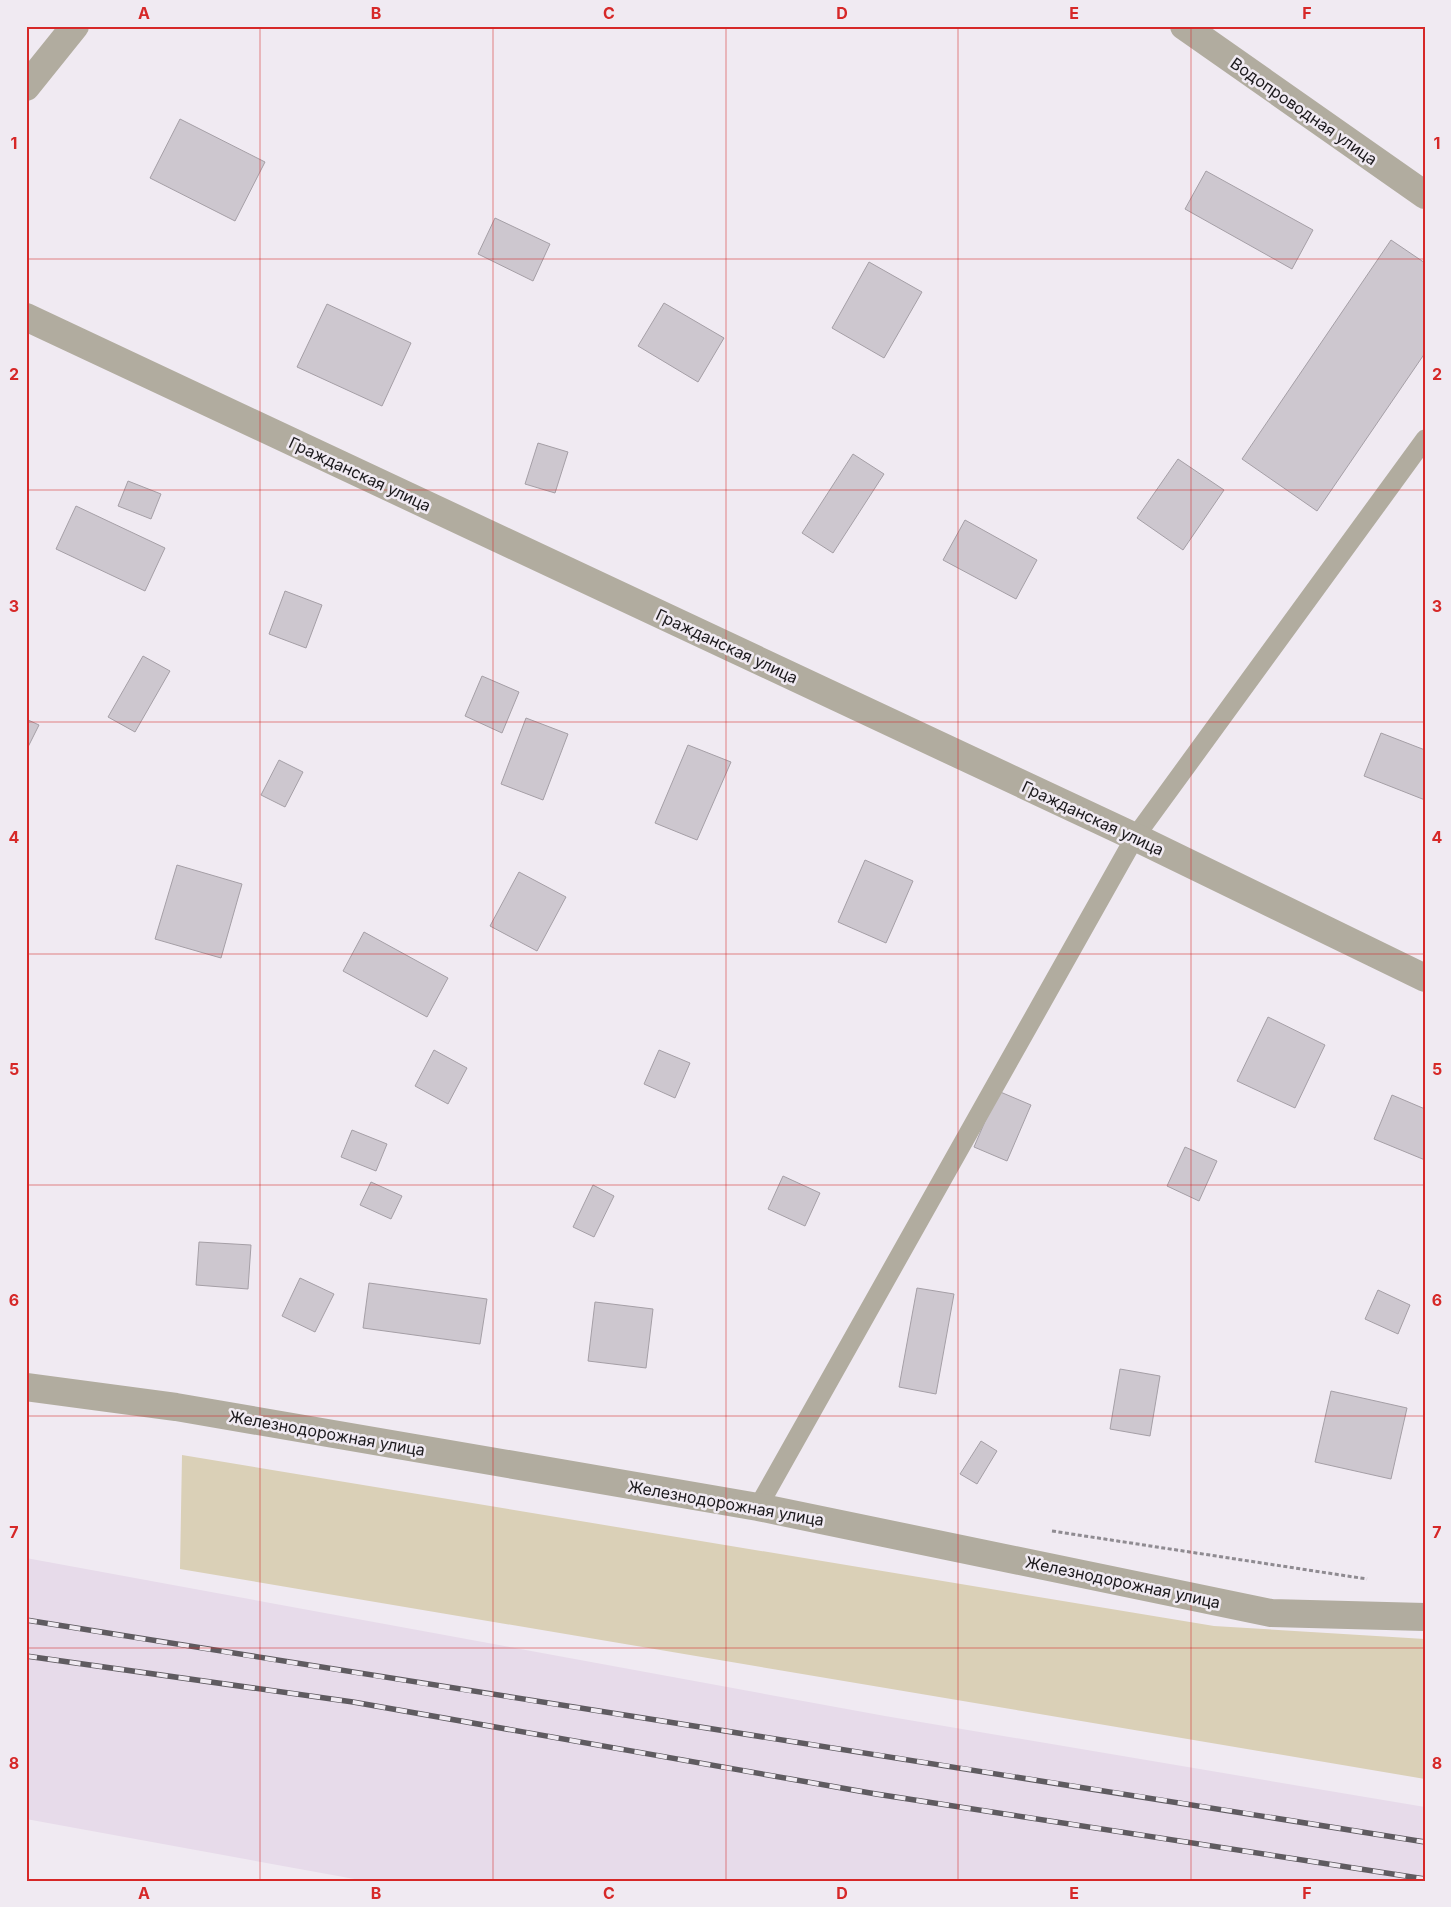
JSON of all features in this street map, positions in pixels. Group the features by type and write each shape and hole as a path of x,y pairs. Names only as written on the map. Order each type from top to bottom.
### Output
{"street":[{"path":"26,86 75,26"},
{"name":"Водопроводная улица","path":"1184,26 1425,196"},
{"name":"Гражданская улица","path":"26,317 1134,837 1425,978"},
{"name":"Железнодорожная улица","path":"26,1387 176,1407 758,1507 1271,1613 1425,1617"}],"lane":[{"path":"758,1507 1134,837 1425,439"}],"shaded area":[{"path":"182,1455 1214,1626 1425,1639 1425,1779 180,1569"},
{"path":"26,1558 885,1716 1425,1807 1425,1881 360,1880 26,1819"}],"building":[{"path":"180,119 265,162 235,221 150,178"},
{"path":"1206,171 1313,230 1292,269 1185,209"},
{"path":"495,218 550,244 533,281 478,254"},
{"path":"1391,240 1425,263 1425,353 1317,511 1242,459"},
{"path":"869,262 922,292 884,358 832,328"},
{"path":"664,303 724,338 698,382 638,346"},
{"path":"327,304 411,343 382,406 297,367"},
{"path":"538,443 568,452 555,493 525,484"},
{"path":"853,454 884,474 833,553 802,533"},
{"path":"1178,459 1224,490 1183,550 1137,518"},
{"path":"128,481 161,494 151,519 118,506"},
{"path":"76,506 165,548 145,591 56,549"},
{"path":"965,520 1037,560 1016,599 943,560"},
{"path":"285,591 322,605 306,648 269,634"},
{"path":"143,656 170,671 135,732 108,717"},
{"path":"482,676 519,692 502,733 465,716"},
{"path":"526,718 568,734 543,800 501,784"},
{"path":"26,719 39,725 26,751"},
{"path":"1381,733 1425,750 1425,800 1364,776"},
{"path":"688,745 731,762 697,840 655,823"},
{"path":"279,760 303,772 285,807 261,795"},
{"path":"865,860 913,881 886,943 838,922"},
{"path":"177,865 242,884 221,958 155,939"},
{"path":"519,872 566,897 537,951 490,926"},
{"path":"364,932 448,978 427,1017 343,971"},
{"path":"1268,1017 1325,1045 1295,1108 1237,1081"},
{"path":"434,1050 467,1068 448,1104 415,1086"},
{"path":"659,1050 690,1063 675,1098 644,1084"},
{"path":"998,1091 1031,1105 1007,1161 974,1147"},
{"path":"1392,1095 1425,1109 1425,1160 1374,1139"},
{"path":"352,1130 387,1144 376,1171 341,1157"},
{"path":"1185,1147 1217,1161 1199,1201 1167,1186"},
{"path":"783,1176 820,1193 805,1226 768,1209"},
{"path":"371,1182 402,1196 391,1219 360,1205"},
{"path":"593,1185 614,1196 594,1237 573,1227"},
{"path":"199,1242 251,1245 248,1289 196,1285"},
{"path":"300,1278 334,1294 315,1332 282,1316"},
{"path":"369,1283 487,1299 480,1344 363,1328"},
{"path":"917,1288 954,1294 936,1394 899,1387"},
{"path":"1378,1290 1410,1305 1398,1334 1365,1319"},
{"path":"595,1302 653,1309 646,1368 588,1361"},
{"path":"1120,1369 1160,1376 1150,1436 1110,1429"},
{"path":"1331,1391 1407,1408 1391,1479 1315,1462"},
{"path":"981,1441 997,1451 977,1484 960,1474"}],"railway":[{"path":"26,1620 1425,1842"},
{"path":"26,1656 353,1702 876,1794 1425,1879"}]}
